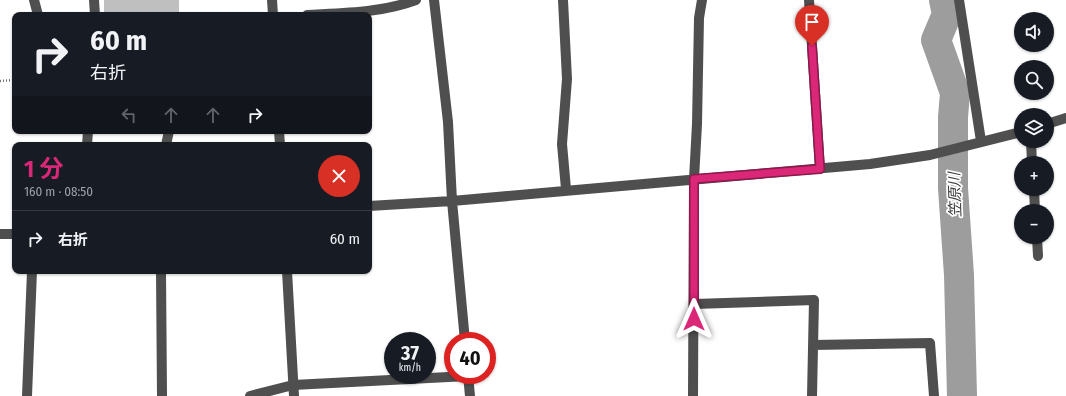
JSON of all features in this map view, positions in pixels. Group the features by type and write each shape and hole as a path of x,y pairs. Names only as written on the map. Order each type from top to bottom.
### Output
{"street":[{"path":"34,0 37,12"},
{"path":"94,0 95,12"},
{"path":"272,0 273,12"},
{"path":"357,12 374,11 402,5 416,0"},
{"path":"434,0 448,122 452,200 464,332"},
{"path":"563,0 567,79 562,144 566,189"},
{"path":"693,396 694,179 697,124 698,18 702,0"},
{"path":"809,0 820,169"},
{"path":"960,0 981,141"},
{"path":"1054,122 1066,118"},
{"path":"372,206 870,164 930,155 1014,134"},
{"path":"0,234 12,234"},
{"path":"1037,244 1038,256"},
{"path":"27,396 32,274"},
{"path":"161,274 162,396"},
{"path":"287,274 294,396"},
{"path":"694,304 814,300 812,396"},
{"path":"813,344 930,343 934,396"},
{"path":"250,396 293,386 444,377"},
{"path":"469,384 470,396"}],"path":[{"path":"0,81 12,80"}],"building":[{"path":"104,0 179,0 179,12 104,12"}],"waterway":[{"name":"笠原川","path":"944,0 947,14 936,40 955,93 953,117 953,188 959,275 962,396"}],"route":[{"path":"694,319 694,179 820,169 812,46"}]}
